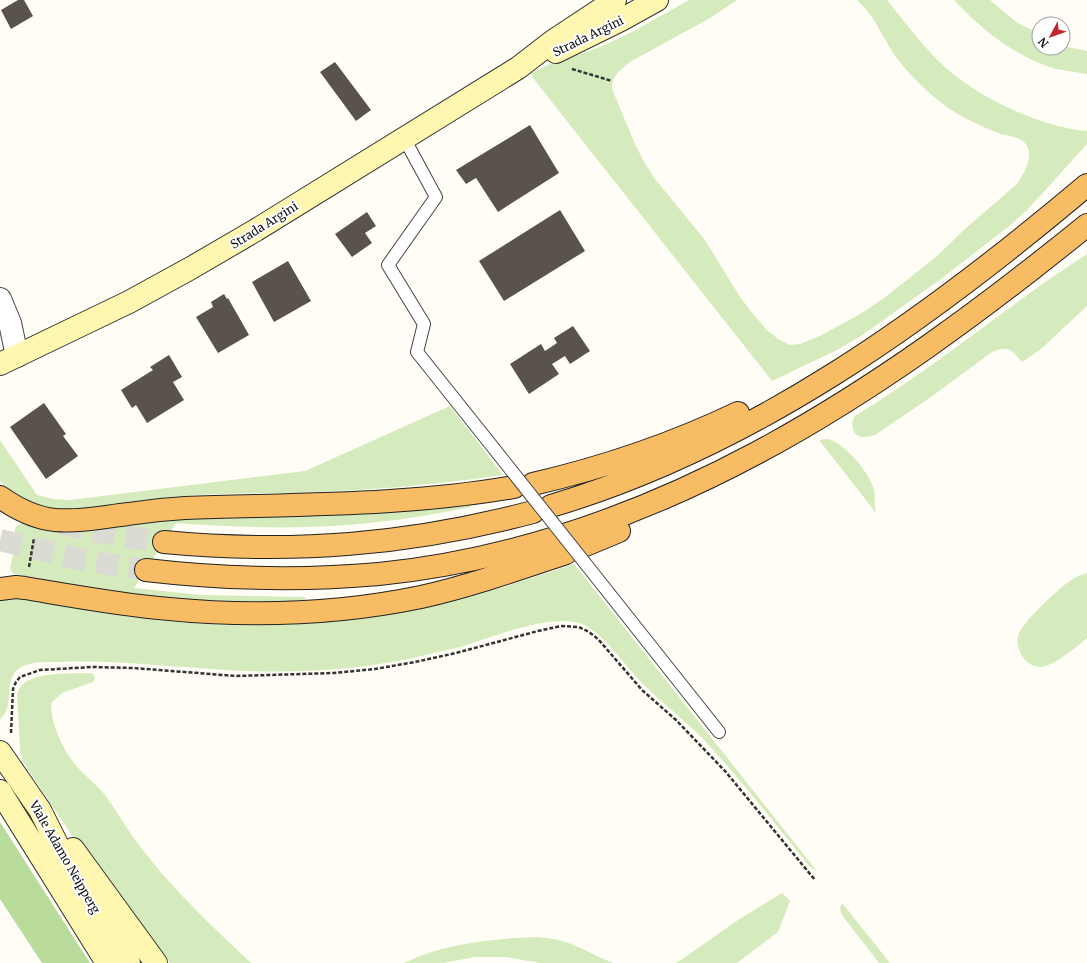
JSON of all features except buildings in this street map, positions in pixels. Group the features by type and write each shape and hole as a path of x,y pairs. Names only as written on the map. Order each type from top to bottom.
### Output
{"highway":[{"path":"164,542 252,548 350,545 397,540 443,533 542,509 623,482 711,443 766,414 828,377 902,328 1004,253 1087,185"},
{"path":"0,589 16,587 26,588 132,605 191,611 264,613 316,611 376,605 422,596 578,554 641,520 818,419 912,359 1010,287 1087,225"},
{"path":"0,498 20,510 38,516 56,520 79,520 162,509 311,505 446,496 519,480 597,468 657,448 737,413 842,362 902,328"},
{"path":"146,570 221,577 291,578 379,574 447,563 520,547 582,530 631,512 737,464"}],"main road":[{"name":"Strada Argini","path":"9,360 129,302 236,242 518,68 553,41 615,0"},
{"name":"Strada Argini","path":"518,68 595,34 657,0"},
{"name":"Viale Adamo Neipperg","path":"5,745 66,862 129,963"},
{"name":"Viale Adamo Neipperg","path":"0,791 107,963"},
{"path":"40,810 77,854 156,963"}],"street":[{"path":"0,299 10,323 9,360"}],"lane":[{"path":"404,138 436,197 388,265 424,324 416,352 719,732"}],"path":[{"path":"5,745 13,689 16,682 24,675 40,670 92,667 133,668 236,676 334,673 375,669 415,662 561,626 579,627 598,639 642,690 676,720 725,771 814,880"}],"green space":[{"path":"689,0 737,0 710,18 630,62 615,76 612,89 635,144 655,179 705,240 740,297 753,314 767,330 778,339 790,345 800,344 820,336 862,313 884,298 936,257 966,228 1017,184 1028,163 1029,152 1024,142 1015,137 998,133 983,127 967,119 953,111 926,90 898,60 872,17 857,0 887,0 931,53 961,80 994,101 1032,118 1051,124 1087,131 1087,144 1029,208 1013,223 941,279 861,336 837,350 772,381 533,78 531,73 556,61 584,53 607,44 636,30"},
{"path":"954,0 990,0 1016,22 1031,30 1031,56 1071,56 1071,48 1087,51 1087,74 1056,69 1027,58 1001,42"},
{"path":"1087,254 1087,306 1041,349 1022,362 1015,354 1006,349 992,352 931,397 875,435 862,437 856,434 852,422 855,416 943,357 1029,294"},
{"path":"450,406 503,475 433,484 362,490 172,497 89,509 67,510 48,508 26,500 12,492 0,481 0,440 37,495 53,499 70,500 305,471"},
{"path":"828,439 842,446 849,452 868,475 874,490 875,508 877,514 819,440"},
{"path":"470,503 471,507 436,514 353,525 277,527 176,523 134,588 201,595 305,597 305,601 218,601 132,595 15,574 10,568 14,551 15,529 20,524 60,531 155,520"},
{"path":"574,564 816,870 809,866 745,786 704,740 648,689 605,641 590,628 582,624 569,621 554,621 521,628 460,647 413,658 388,663 338,669 312,671 236,671 99,662 32,663 23,666 16,671 12,677 8,707 5,714 0,719 0,600 33,600 121,615 176,622 237,625 297,624 357,619 437,605 497,589"},
{"path":"1087,573 1087,638 1065,656 1052,664 1041,667 1030,664 1023,657 1018,647 1017,639 1021,630 1041,606 1057,591 1078,576"},
{"path":"92,673 95,677 93,682 62,693 51,703 53,721 64,748 81,771 104,794 137,842 167,879 222,936 251,963 170,963 77,843 23,762 20,750 17,693 21,686 36,677 45,675"},
{"path":"0,822 90,963 42,963 0,899"},
{"path":"782,893 790,901 778,932 737,963 675,963 735,922"},
{"path":"843,903 890,963 879,963 841,913 840,907"},
{"path":"536,937 566,942 614,963 541,963 505,957 475,957 443,963 404,963 436,951 468,943"}],"tunnel":[{"path":"61,524 115,535 164,542"},
{"path":"0,540 82,560 146,570"}]}
